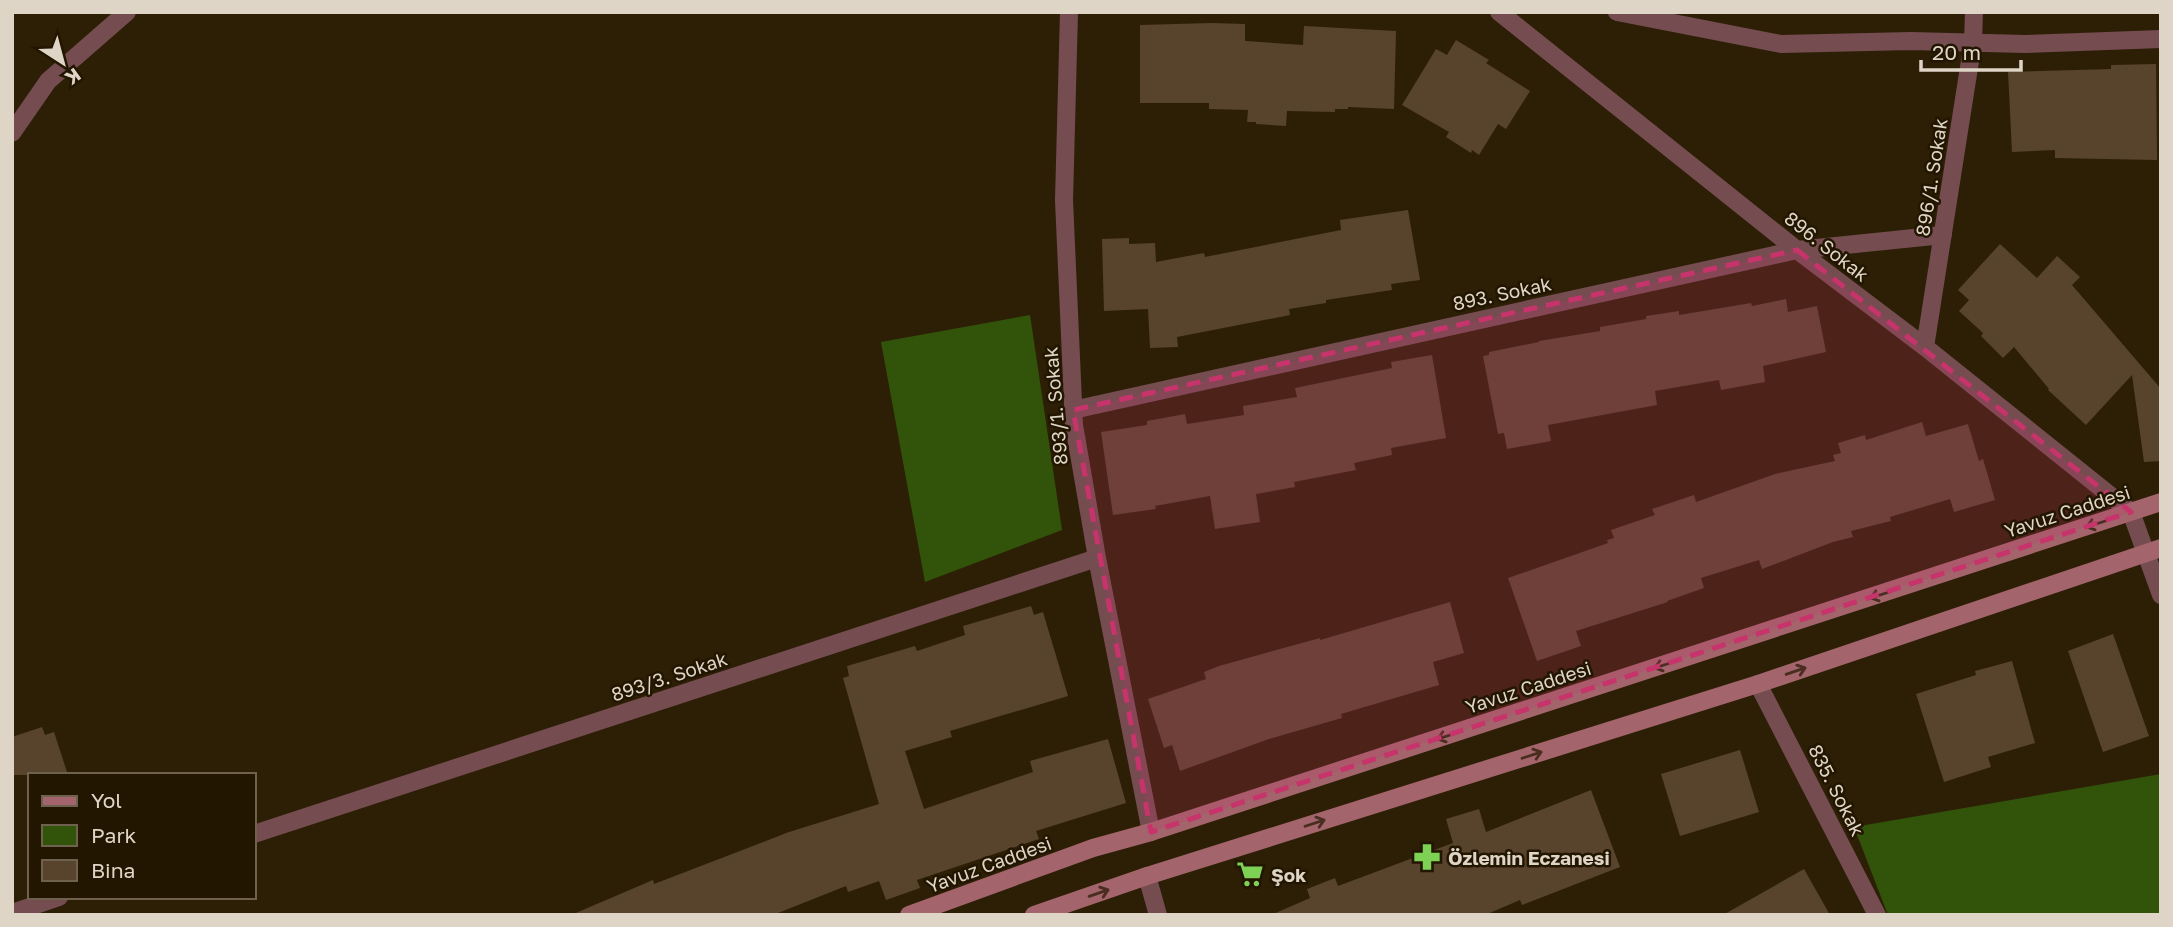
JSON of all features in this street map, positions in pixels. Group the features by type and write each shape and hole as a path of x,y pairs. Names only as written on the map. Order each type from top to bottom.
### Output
{"main road":[{"name":"Yavuz Caddesi","path":"909,915 1093,848 1151,832 2161,502"},
{"path":"1034,915 1147,876 1758,684 2152,550"}],"street":[{"path":"12,133 48,81 127,12"},
{"name":"893/1. Sokak","path":"1069,12 1064,200 1073,410 1097,558 1151,832"},
{"name":"896. Sokak","path":"1499,12 2132,512"},
{"path":"1616,12 1781,44 1911,41 2025,44 2161,39"},
{"name":"896/1. Sokak","path":"1925,347 1973,43 1974,12"},
{"name":"893. Sokak","path":"1073,410 1797,250 1943,235"},
{"path":"2132,512 2152,550 2161,594"},
{"name":"893/3. Sokak","path":"256,833 1097,558"},
{"name":"835. Sokak","path":"1758,684 1877,915"},
{"path":"1147,876 1158,915"},
{"path":"12,913 53,899"}],"highlighted area":[{"path":"1797,250 2131,512 1151,832 1073,410"}],"green space":[{"path":"1030,315 1062,530 925,582 881,342"},
{"path":"2161,774 2161,915 1888,915 1854,827"}],"building":[{"path":"1245,24 1245,41 1303,45 1304,26 1396,31 1394,109 1348,107 1335,109 1335,112 1287,111 1286,126 1247,122 1248,110 1209,109 1209,103 1140,103 1140,25"},
{"path":"1456,40 1489,60 1486,63 1530,91 1506,129 1498,124 1479,155 1446,137 1449,132 1402,105 1436,49 1447,55"},
{"path":"2156,64 2157,160 2055,158 2055,150 2012,152 2008,72 2111,69 2111,65"},
{"path":"1408,210 1420,280 1391,284 1392,290 1326,300 1326,303 1289,309 1290,315 1177,337 1178,347 1150,348 1148,309 1104,311 1102,239 1129,238 1129,244 1155,243 1156,262 1204,253 1205,257 1341,230 1340,220"},
{"path":"2000,244 2037,278 2057,256 2080,277 2072,285 2161,389 2161,461 2144,462 2132,375 2086,425 2048,390 2014,347 2003,358 1981,336 1983,333 1959,311 1969,300 1958,290"},
{"path":"1786,299 1788,312 1817,306 1826,352 1763,366 1765,382 1721,390 1719,380 1655,391 1657,405 1548,425 1551,441 1507,449 1504,433 1498,434 1483,356 1489,355 1489,352 1600,331 1600,327 1646,319 1646,316 1679,311 1679,315"},
{"path":"1432,355 1446,438 1391,448 1392,455 1354,463 1356,470 1294,482 1295,487 1256,494 1260,522 1215,529 1210,496 1155,506 1156,509 1113,515 1101,432 1147,425 1147,421 1185,414 1187,424 1244,415 1243,406 1297,397 1295,388 1392,368 1391,362"},
{"path":"1922,422 1926,436 1968,424 1979,461 1983,459 1995,500 1954,512 1950,499 1890,517 1891,521 1851,531 1853,537 1762,569 1759,560 1701,578 1704,588 1576,631 1581,646 1537,661 1508,578 1608,543 1607,540 1614,538 1611,530 1655,515 1652,509 1694,495 1696,502 1775,474 1835,461 1833,455 1841,453 1838,443 1865,435 1866,440"},
{"path":"1450,602 1464,653 1433,662 1439,685 1341,714 1342,718 1269,739 1180,771 1172,745 1164,748 1148,699 1206,679 1204,672 1219,666"},
{"path":"1031,606 1034,615 1043,612 1068,696 950,731 952,737 905,751 924,809 1033,772 1030,761 1108,739 1126,803 1036,831 1039,839 917,880 920,888 886,900 879,881 848,892 846,886 773,915 571,915 653,880 654,884 789,832 879,804 843,678 849,676 847,666 915,646 917,651 965,635 963,626"},
{"path":"2113,634 2149,736 2103,752 2068,651"},
{"path":"2012,661 2035,743 1988,757 1991,767 1944,782 1916,694 1976,675 1975,671"},
{"path":"42,727 45,735 54,732 67,773 12,775 12,737"},
{"path":"1740,750 1759,812 1680,836 1661,774"},
{"path":"1591,790 1620,867 1522,905 1520,900 1485,915 1271,915 1310,898 1307,889 1335,878 1338,886 1453,843 1446,819 1479,809 1486,832"},
{"path":"1804,869 1830,915 1723,915"}],"place":[{"name":"Özlemin Eczanesi","path":"1427,857"},
{"name":"Şok","path":"1250,874"}]}
